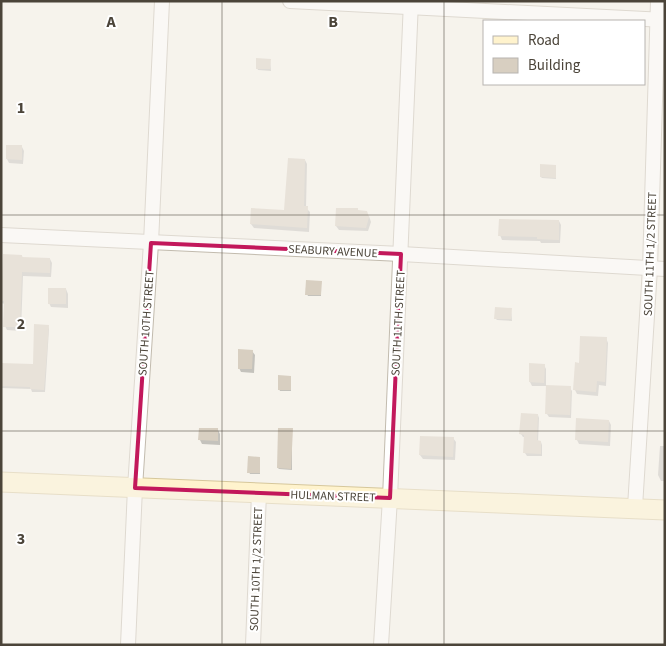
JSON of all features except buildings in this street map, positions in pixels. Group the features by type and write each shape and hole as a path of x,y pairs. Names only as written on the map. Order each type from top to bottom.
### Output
{"street":[{"name":"SOUTH 10TH STREET","path":"128,645 152,243 162,1"},
{"path":"290,1 411,4 661,20"},
{"name":"SOUTH 11TH 1/2 STREET","path":"635,507 650,268 661,20 658,1"},
{"name":"SOUTH 11TH STREET","path":"381,645 390,498 411,4"},
{"name":"SEABURY AVENUE","path":"1,235 665,269"},
{"name":"HULMAN STREET","path":"1,482 635,507 665,510"},
{"name":"SOUTH 10TH 1/2 STREET","path":"253,645 259,493"}],"highlighted area":[{"path":"151,243 401,254 390,498 135,488"}]}
